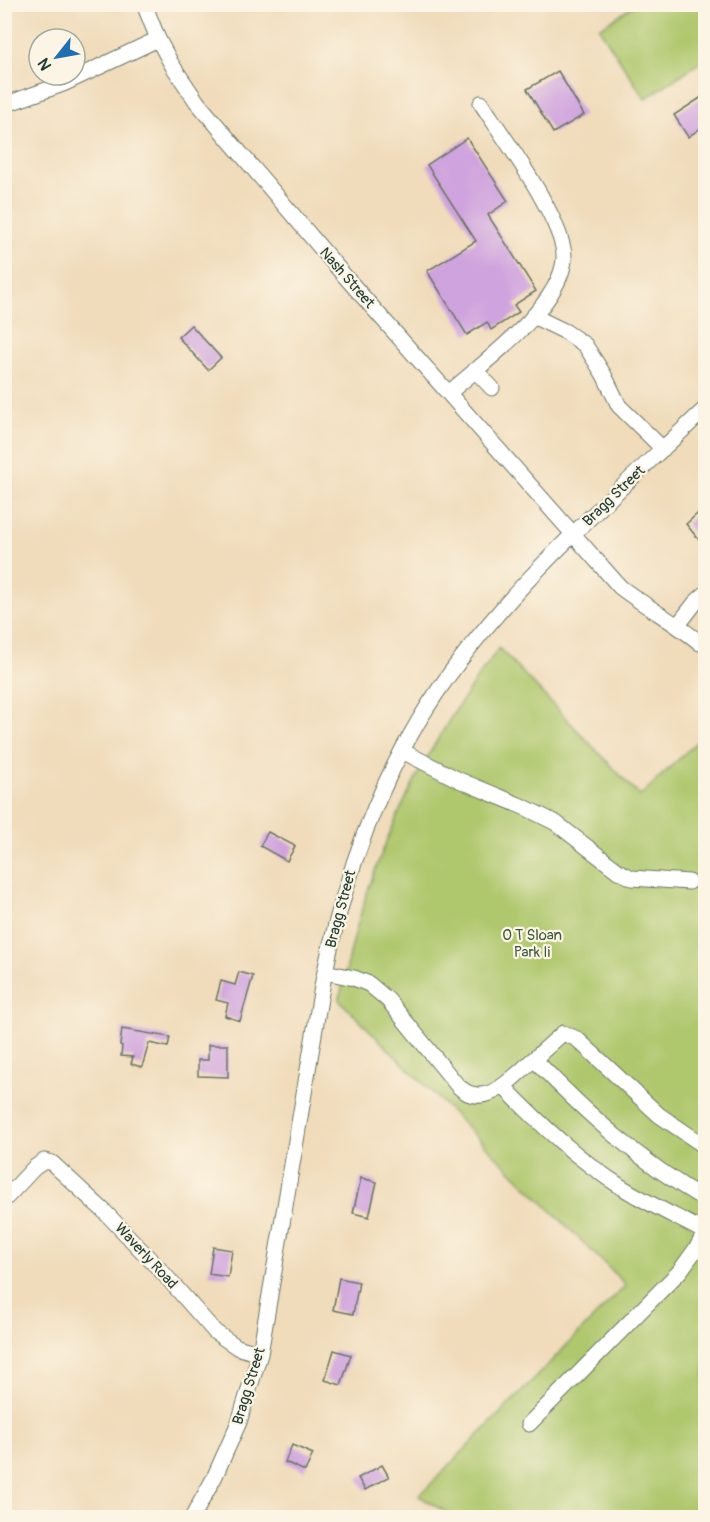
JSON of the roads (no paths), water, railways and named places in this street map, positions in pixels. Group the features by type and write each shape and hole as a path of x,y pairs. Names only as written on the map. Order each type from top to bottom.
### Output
{"street":[{"name":"Nash Street","path":"144,4 158,39 197,102 342,273 620,587 678,625 700,644"},
{"path":"4,105 63,84 158,39"},
{"path":"449,393 533,316 546,301 557,281 564,259 563,247 548,207 481,103"},
{"path":"533,316 566,332 585,345 604,375 619,406 663,449"},
{"path":"475,370 492,388"},
{"name":"Bragg Street","path":"192,1518 214,1478 239,1422 260,1354 334,929 356,856 386,782 418,722 474,641 573,535 663,449 702,417"},
{"path":"678,625 700,598"},
{"path":"402,751 459,780 556,823 618,871 632,878 689,882"},
{"path":"325,972 354,978 369,984 388,1000 464,1092 474,1096 487,1094 503,1086 563,1033 577,1039 659,1114 705,1147"},
{"path":"534,1059 582,1108 617,1139 654,1167 705,1200"},
{"path":"503,1086 558,1139 594,1168 653,1205 705,1231 698,1246 680,1271 528,1424"},
{"name":"Waverly Road","path":"4,1200 34,1168 44,1161 52,1162 165,1274 215,1332 237,1347 260,1354"}],"park label":[{"name":"O T Sloan Park Ii","path":"532,944"}]}
